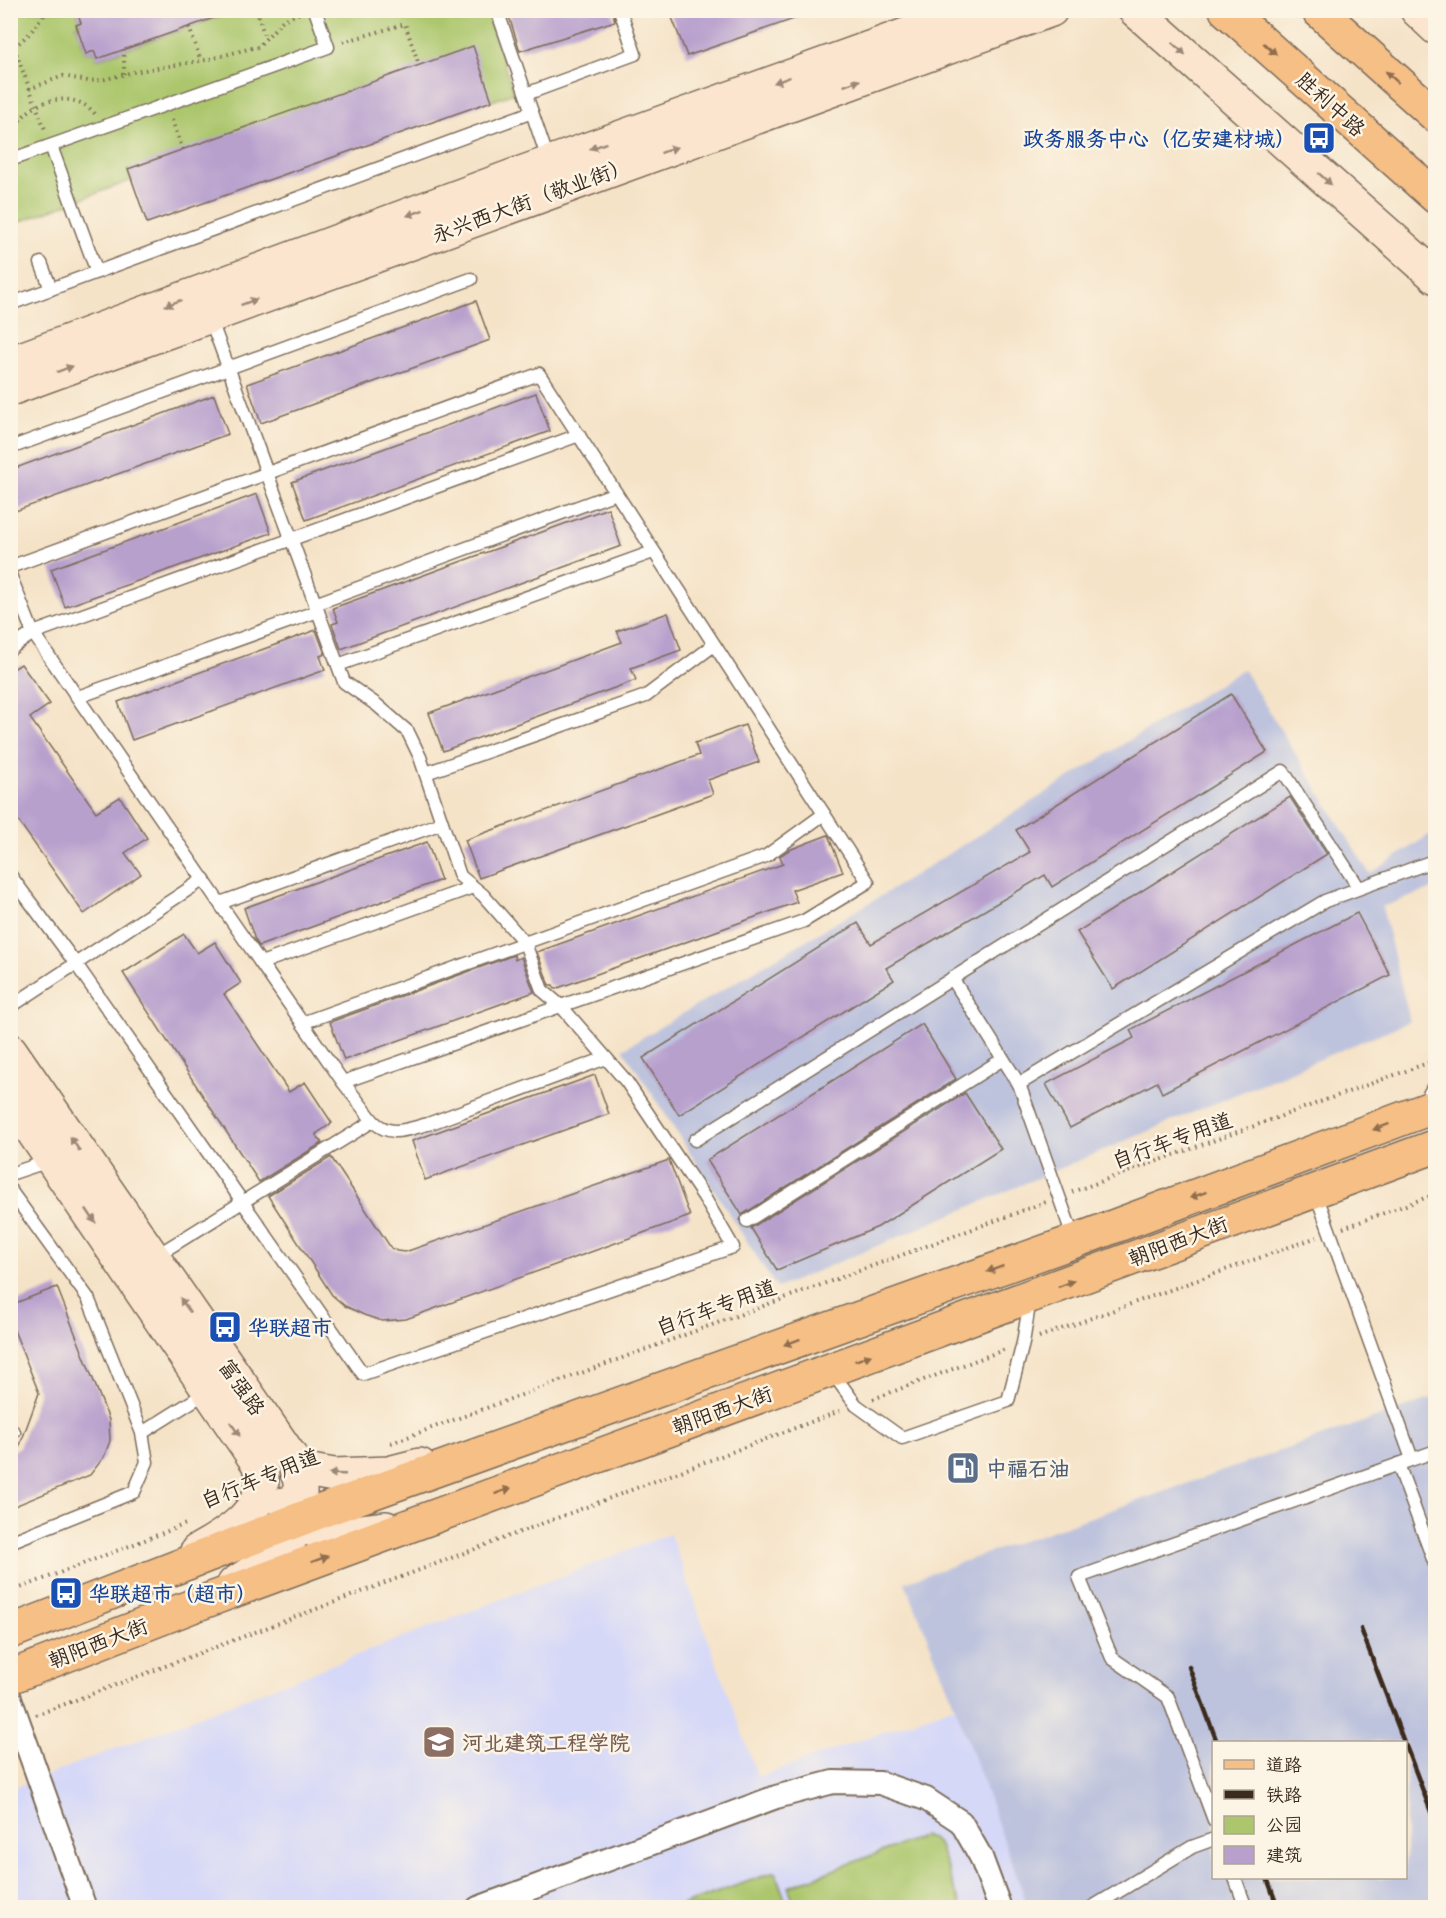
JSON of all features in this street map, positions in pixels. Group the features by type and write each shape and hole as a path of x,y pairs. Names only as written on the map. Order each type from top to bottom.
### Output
{"main road":[{"name":"永兴西大街（敬业街）","path":"10,363 550,163 975,10"},
{"name":"永兴西大街（敬业街）","path":"10,389 1051,10"},
{"path":"1135,10 1436,277"},
{"name":"胜利中路","path":"1226,10 1436,197"},
{"path":"1318,10 1433,109"},
{"path":"1416,10 1436,28"},
{"name":"富强路","path":"10,1050 293,1460 305,1470 334,1475 388,1473 498,1446"},
{"name":"富强路","path":"10,1098 296,1520"},
{"name":"朝阳西大街","path":"10,1632 296,1520 1075,1240 1428,1109"},
{"name":"朝阳西大街","path":"10,1677 195,1605 1436,1146"},
{"path":"195,1605 269,1562 292,1536 300,1498 300,1480 293,1460"},
{"path":"126,1587 229,1533 248,1514 258,1497 262,1473"},
{"path":"296,1520 304,1527 322,1532 342,1533 411,1525"}],"street":[{"path":"10,1698 85,1908"},
{"path":"478,1908 522,1900 776,1797 833,1782 880,1783 926,1799 961,1822 981,1857 1000,1908"}],"lane":[{"path":"14,159 328,47 315,10"},
{"path":"497,10 550,163"},
{"path":"526,94 635,54 620,10"},
{"path":"10,304 532,112"},
{"path":"51,146 97,272"},
{"path":"41,263 51,289"},
{"path":"10,448 471,279"},
{"path":"10,875 76,964 363,1374 733,1247 704,1197 626,1081 561,1006 542,990 525,943 483,895 460,876 426,773 408,732 377,705 344,682 209,317"},
{"path":"10,567 539,374 868,882 804,921 343,1082"},
{"path":"10,649 33,633 579,435"},
{"path":"78,697 616,493"},
{"path":"338,665 653,552"},
{"path":"10,575 33,633 343,1082 381,1130 398,1132 429,1124 606,1058"},
{"path":"426,773 646,696 714,645"},
{"path":"695,1140 1283,771 1359,888"},
{"path":"302,1023 766,856 824,814"},
{"path":"220,903 442,823"},
{"path":"1019,1084 1325,901 1436,860"},
{"path":"10,1007 204,879"},
{"path":"261,963 473,887"},
{"path":"952,978 1019,1084 1075,1240"},
{"path":"747,1221 1003,1059"},
{"path":"1428,1109 1436,1082"},
{"path":"153,1258 373,1121"},
{"path":"10,1174 53,1160"},
{"path":"10,1190 88,1298 142,1433 147,1462 134,1492 10,1542"},
{"path":"1315,1190 1412,1459"},
{"path":"831,1370 856,1405 902,1438 1008,1401 1023,1343 1030,1297"},
{"path":"142,1433 209,1391"},
{"path":"1212,1815 1168,1697 1112,1658 1079,1577 1436,1451"},
{"path":"1398,1464 1436,1567"},
{"path":"1091,1908 1192,1848 1212,1840"},
{"path":"1235,1879 1246,1908"}],"path":[{"path":"257,10 265,39"},
{"path":"29,89 63,76 88,81 102,80 201,61 258,46 284,20 307,10"},
{"path":"12,49 30,33 47,11"},
{"path":"328,47 405,24 419,65"},
{"path":"189,27 201,61"},
{"path":"11,40 12,49 51,146"},
{"path":"124,49 124,74"},
{"path":"14,159 12,140 18,124 29,111 42,103 59,99 75,101 90,108 105,127"},
{"path":"166,105 183,150"},
{"name":"自行车专用道","path":"384,1445 1436,1060"},
{"path":"19,1722 856,1405 1436,1194"},
{"name":"自行车专用道","path":"10,1592 193,1522"}],"shaded area":[{"path":"1243,669 1370,874 1435,831 1435,888 1382,907 1410,1021 777,1288 623,1049 891,890"},
{"path":"1435,1397 1435,1907 1028,1907 955,1706 905,1582"},
{"name":"河北建筑工程学院","path":"670,1534 758,1777 955,1706 1030,1907 11,1908 11,1789"}],"green space":[{"path":"10,11 82,11 77,12 81,23 76,25 86,53 94,51 97,59 221,16 219,11 486,11 514,93 492,101 128,169 132,180 11,225"},
{"path":"923,1836 932,1838 939,1846 961,1907 796,1907 788,1887"},
{"path":"775,1872 788,1907 676,1907"}],"building":[{"path":"76,10 228,10 228,13 97,59 94,51 86,54 76,25 81,23"},
{"path":"507,10 612,10 615,21 520,51"},
{"path":"669,10 811,10 811,13 687,56"},
{"path":"473,46 492,101 147,223 128,169"},
{"path":"476,301 490,340 261,423 247,384"},
{"path":"536,393 550,431 306,520 292,482"},
{"path":"214,395 228,434 10,513 10,470"},
{"path":"257,494 271,533 65,607 51,569"},
{"path":"608,508 621,546 341,649 332,624 338,622 333,608"},
{"path":"668,613 681,650 631,668 636,680 443,751 429,713 622,642 617,631"},
{"path":"316,630 325,654 320,656 325,670 132,740 118,702"},
{"path":"21,664 50,704 30,718 96,812 120,797 147,838 125,853 141,874 84,914 10,809 10,671"},
{"path":"1231,694 1267,752 1052,887 1045,875 886,968 894,980 679,1115 643,1058 858,923 871,944 1030,852 1016,830"},
{"path":"745,725 759,762 708,780 713,794 479,878 465,840 699,755 695,743"},
{"path":"1290,797 1327,854 1113,989 1077,932"},
{"path":"828,835 843,872 792,890 797,902 555,989 553,985 549,985 537,952 783,864 780,856 789,850"},
{"path":"427,842 441,880 259,946 255,940 244,908"},
{"path":"1357,913 1390,975 1162,1093 1157,1082 1070,1128 1046,1084 1134,1038 1130,1030"},
{"path":"184,934 197,953 215,942 241,983 224,994 289,1092 305,1082 332,1123 316,1134 322,1143 259,1182 123,973"},
{"path":"514,955 515,960 521,957 534,992 344,1060 330,1022"},
{"path":"922,1024 956,1079 742,1215 707,1160"},
{"path":"595,1075 609,1114 425,1180 412,1141"},
{"path":"965,1093 1001,1149 878,1227 777,1270 751,1228"},
{"path":"331,1157 391,1248 397,1251 405,1252 669,1160 690,1216 406,1319 382,1321 345,1306 332,1295 268,1196"},
{"path":"57,1287 109,1420 110,1441 104,1457 90,1475 10,1508 10,1452 19,1448 39,1393 10,1320 10,1305"}],"railway":[{"path":"1361,1629 1404,1741"},
{"path":"1189,1667 1217,1741"},
{"path":"1407,1749 1436,1825"},
{"path":"1267,1879 1278,1908"}],"place":[{"name":"政务服务中心（亿安建材城）","path":"1319,138"},
{"name":"华联超市","path":"225,1327"},
{"name":"中福石油","path":"963,1468"},
{"name":"华联超市（超市）","path":"66,1593"},
{"name":"河北建筑工程学院","path":"439,1742"}]}
